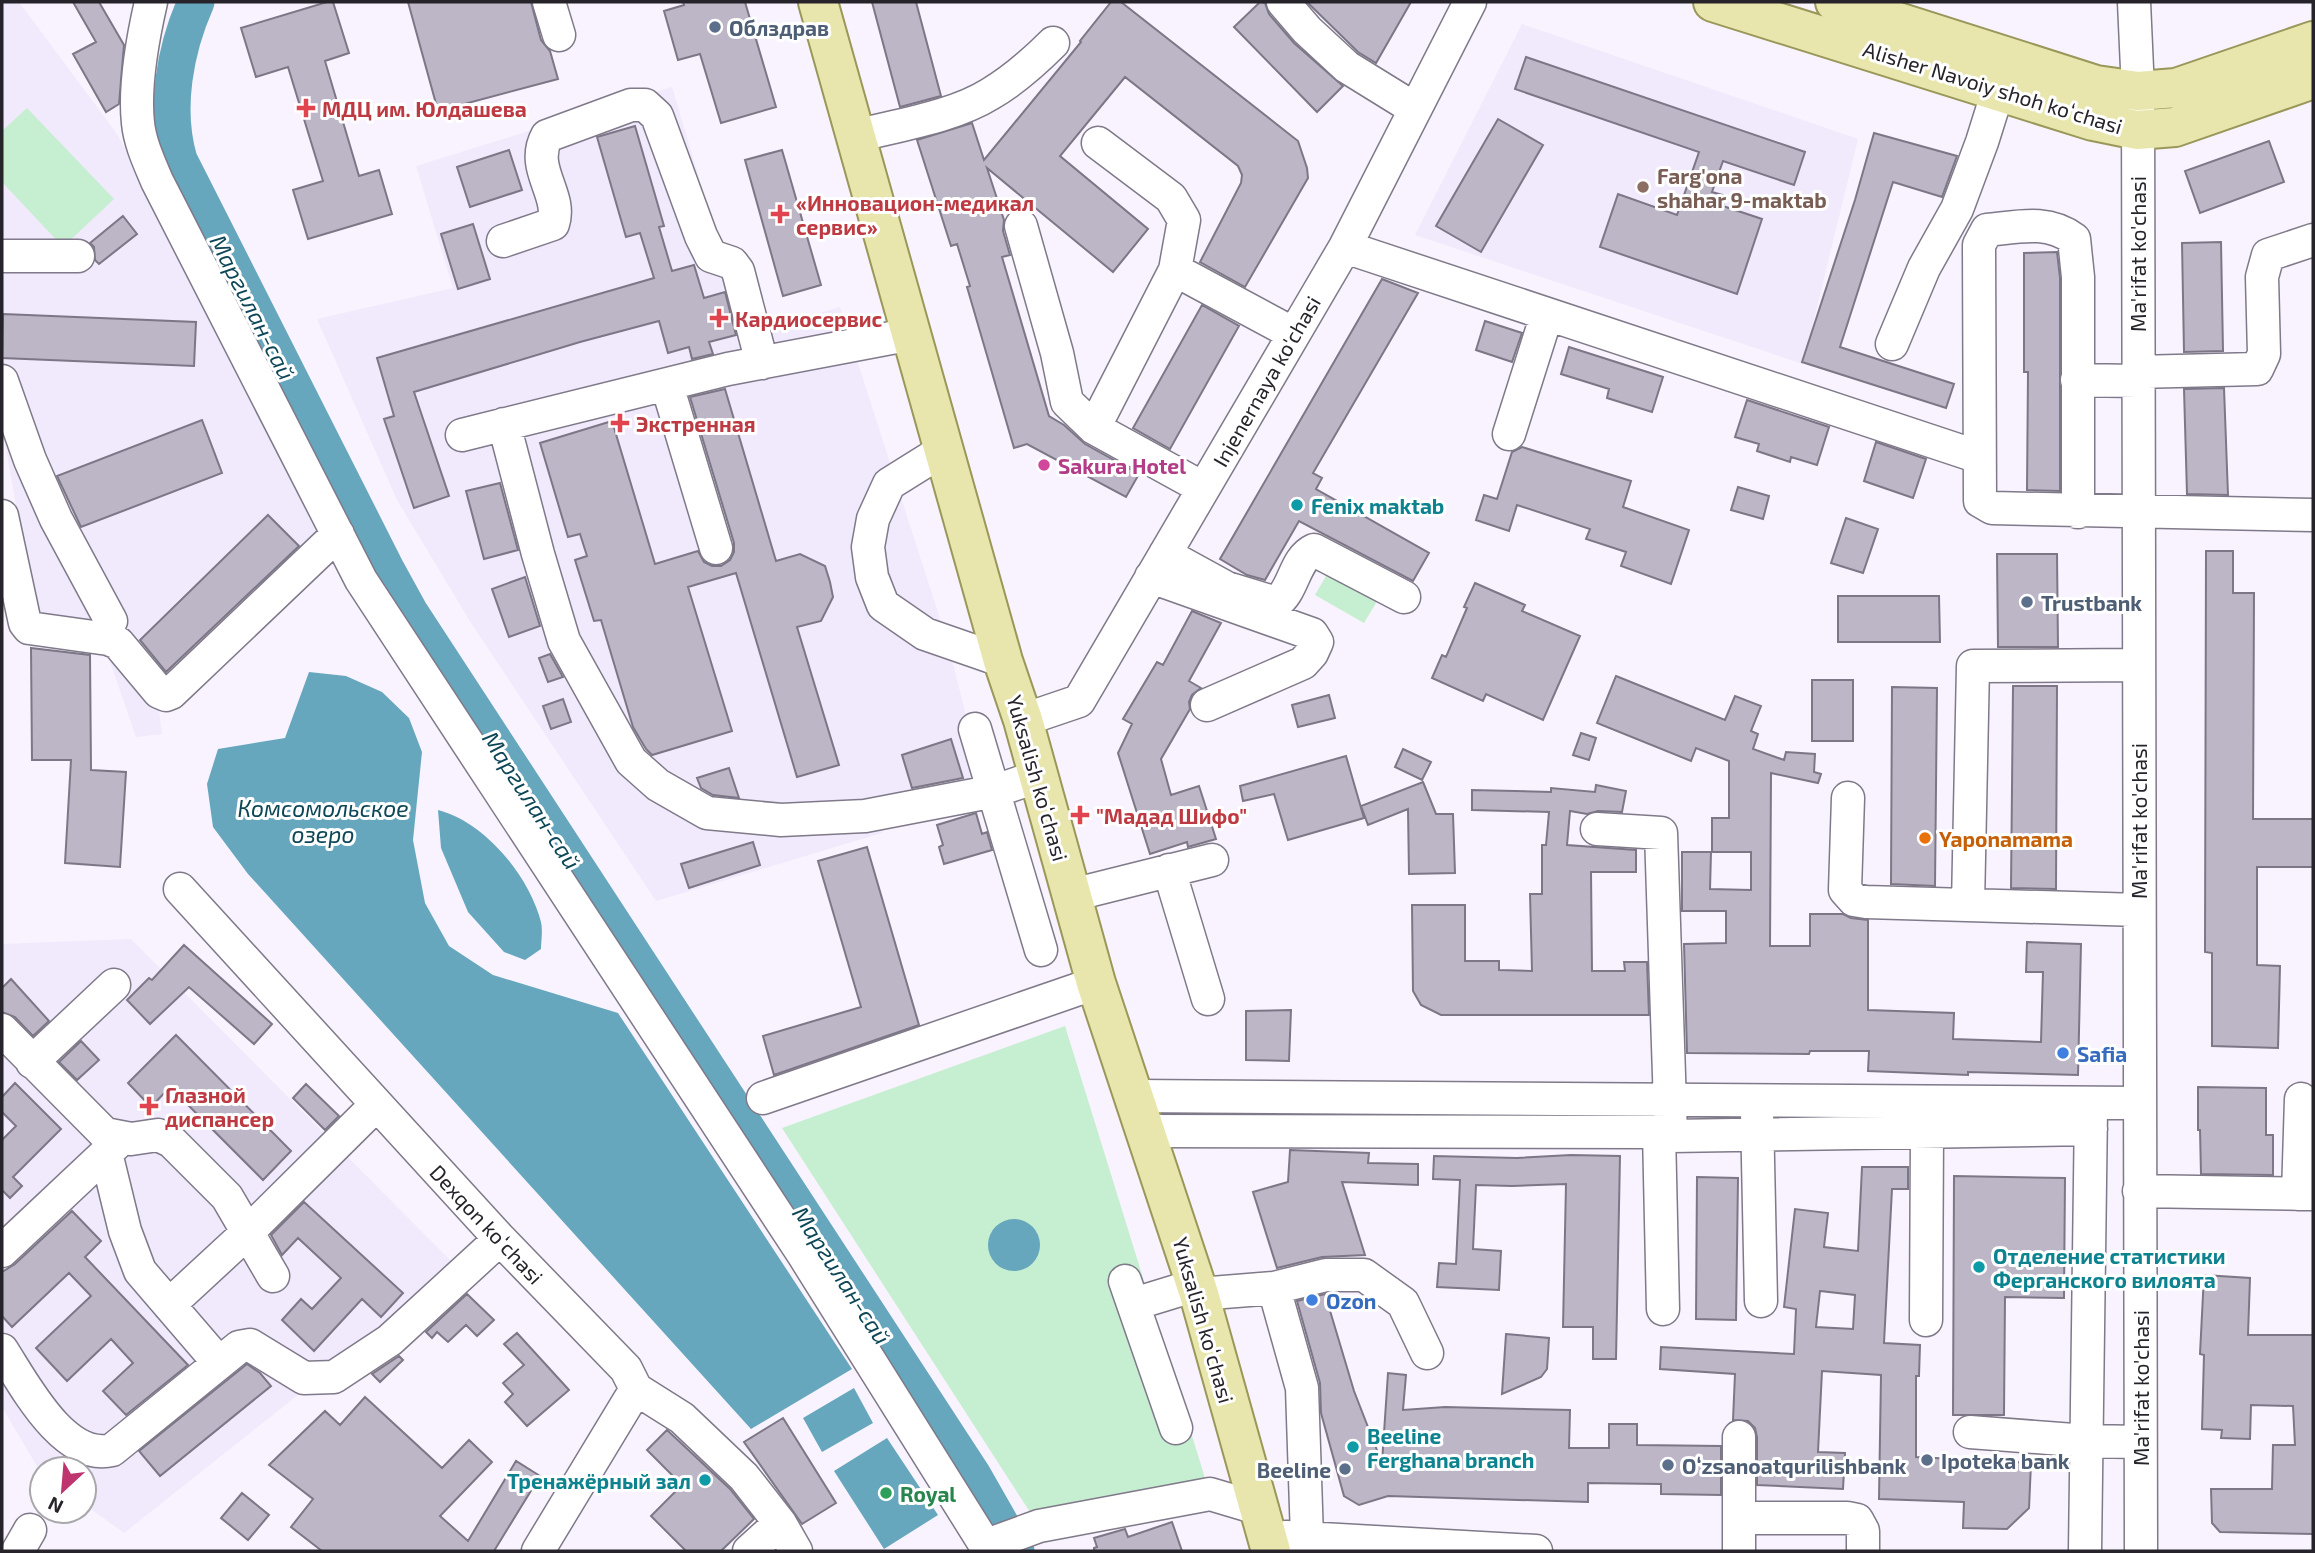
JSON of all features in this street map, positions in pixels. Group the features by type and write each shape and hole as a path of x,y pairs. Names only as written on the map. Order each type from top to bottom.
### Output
{"main road":[{"name":"Yuksalish koʻchasi","path":"818,2 1096,983 1198,1290 1265,1531"},
{"name":"Alisher Navoiy shoh koʻchasi","path":"1713,2 2093,121 2137,130 2175,127 2313,79"},
{"name":"Alisher Navoiy shoh koʻchasi","path":"1835,2 2096,85 2138,91 2176,88 2313,41"}],"street":[{"path":"151,2 143,37 139,82 138,122 144,152 361,580 795,1242 988,1548 1039,1526 1210,1494 1265,1531 1307,1538 1536,1551"},
{"path":"549,2 559,35"},
{"path":"1283,2 1307,30 1347,67 1415,108"},
{"name":"Injenernaya ko'chasi","path":"1023,720 1079,702 1345,247 1470,2"},
{"name":"Ma'rifat ko'chasi","path":"2134,2 2138,91 2141,1551"},
{"path":"856,136 956,110 988,96 1025,71 1053,43"},
{"path":"1892,344 1924,268 1957,209 1998,91"},
{"path":"503,241 553,224 557,214 542,169 541,147 547,136 631,106 645,105 657,116 701,236 711,256 732,263 738,271 762,363"},
{"path":"1094,428 1175,270 1184,220 1171,198 1098,144"},
{"path":"2078,512 2078,277 2074,239 2061,230 2032,225 1987,230 1979,245 1980,502 1992,508 2078,512 2313,515"},
{"path":"1021,226 1057,353 1067,402 1094,428 1203,488"},
{"path":"2077,380 2257,369 2264,354 2262,277 2268,255 2313,240"},
{"path":"1345,247 1979,457"},
{"path":"2,256 78,256"},
{"path":"1175,270 1294,334"},
{"path":"1508,434 1547,314"},
{"path":"462,435 762,363 912,334"},
{"path":"2,381 30,460 56,519 111,621"},
{"path":"667,385 716,548"},
{"path":"504,425 564,641 631,761 657,785 707,813 781,820 865,816 995,791 1039,776"},
{"path":"945,449 889,484 873,519 868,547 873,577 883,605 926,634 1003,662"},
{"path":"2,516 25,623 29,628 108,639 118,643 159,692 166,695 338,534"},
{"path":"1158,565 1276,603 1283,598 1306,554 1314,550 1404,597"},
{"path":"1158,565 1312,634 1317,642 1303,663 1207,705"},
{"path":"1968,905 1973,666 2138,665"},
{"path":"975,729 1041,950"},
{"path":"1848,798 1845,890 1854,900 2138,910"},
{"path":"1597,829 1661,833 1670,1100 1665,1134 1662,1309"},
{"path":"1072,895 1212,860"},
{"path":"1169,870 1208,999"},
{"name":"Dexqon koʻchasi","path":"180,889 499,1239 626,1369 636,1389 682,1418 744,1477 780,1523 796,1551"},
{"path":"763,1098 1096,983"},
{"path":"114,985 12,1048 114,1145 125,1231 140,1271 219,1363"},
{"path":"2139,1191 2306,1194 2301,1099"},
{"path":"1757,1100 1761,1301"},
{"path":"1138,1113 1757,1100 1936,1122"},
{"path":"1138,1113 1665,1134 1758,1134 1936,1122 2091,1116 2139,1103"},
{"path":"169,1305 249,1231 376,1105"},
{"path":"2085,1551 2091,1116"},
{"path":"1926,1320 1936,1122"},
{"path":"2,1251 114,1145 158,1135 171,1142 227,1197 273,1276"},
{"path":"2,1350 48,1419 75,1443 99,1453 112,1450 239,1347 250,1345 304,1378 334,1377 390,1340 499,1239"},
{"path":"1176,1428 1130,1292 1274,1288 1326,1275 1364,1275 1403,1303 1427,1353"},
{"path":"1274,1288 1302,1388 1307,1538"},
{"path":"538,1551 636,1389"},
{"path":"1970,1432 2140,1442"},
{"path":"1739,1437 1739,1551"},
{"path":"1739,1518 1857,1520 1864,1531 1863,1551"},
{"path":"749,1551 780,1523"}],"shaded area":[{"path":"2,2 19,2 117,134 330,530 159,711 162,734 136,737 106,650 38,627 2,427"},
{"name":"Farg'ona shahar 9-maktab","path":"1522,24 1858,139 1803,364 1415,235"},
{"name":"Экстренная","path":"672,87 746,336 840,307 948,644 984,787 878,815 882,833 656,901 471,623 397,500 317,319 453,288 416,166"},
{"name":"Глазной диспансер","path":"131,939 458,1268 124,1533 98,1514 98,1455 30,1455 2,1407 2,944"}],"green space":[{"path":"27,108 114,199 63,247 2,182 2,131"},
{"path":"1330,569 1379,598 1364,623 1315,595"},
{"path":"1065,1026 1210,1494 1039,1526 782,1128"}],"water":[{"name":"Комсомольское озеро","path":"309,672 346,676 382,692 409,718 422,752 413,840 425,903 449,946 493,975 618,1013 852,1369 751,1429 248,874 213,827 207,784 218,749 285,738"},
{"path":"438,810 455,816 488,839 503,853 526,887 535,904 542,932 541,949 525,960 504,952 468,912 441,848"},
{"path":"1014,1219 1024,1221 1032,1227 1038,1235 1038,1255 1032,1263 1024,1269 1014,1271 1004,1269 996,1263 990,1255 988,1245 990,1235 996,1227 1004,1221"},
{"path":"854,1388 873,1423 822,1452 803,1418"},
{"name":"Royal","path":"887,1438 938,1515 884,1549 834,1471"}],"building":[{"path":"73,2 99,2 124,45 119,104 106,112 73,54 96,42"},
{"path":"333,2 349,53 325,61 359,176 379,170 392,214 308,239 293,190 323,181 288,67 256,77 241,28"},
{"path":"408,2 531,2 541,40 550,51 558,79 438,111"},
{"path":"683,2 745,2 776,107 721,123 700,54 678,60 664,11 684,5"},
{"path":"872,2 916,2 941,96 900,107"},
{"path":"1111,2 1121,2 1298,141 1308,178 1245,287 1200,262 1241,183 1242,175 1238,166 1125,77 1060,156 1148,229 1113,272 987,168 1004,220 1003,231 1010,255 1002,257 1049,416 1064,425 1085,444 1139,474 1126,497 1027,444 1014,448 957,244 951,246 917,140 972,123 984,160"},
{"path":"1260,2 1265,3 1269,14 1294,43 1343,86 1317,112 1234,27"},
{"path":"1307,2 1411,2 1376,63 1358,52"},
{"path":"1526,57 1805,152 1794,185 1723,161 1712,192 1726,196 1723,206 1762,219 1737,294 1600,247 1618,194 1677,215 1699,152 1515,89"},
{"path":"1498,119 1543,145 1481,252 1436,226"},
{"path":"635,126 664,226 659,227 672,271 694,265 704,298 725,292 736,335 709,342 713,354 692,359 689,347 668,353 659,321 414,392 449,496 414,508 384,419 394,416 377,358 654,278 640,233 626,237 597,137"},
{"path":"1874,133 1957,156 1942,197 1893,182 1840,347 1954,384 1946,408 1802,362"},
{"path":"2269,141 2284,182 2200,213 2185,171"},
{"path":"509,150 522,190 470,207 457,167"},
{"path":"782,150 821,285 783,296 745,160"},
{"path":"123,216 137,234 99,264 95,260 94,247 90,243"},
{"path":"473,224 490,279 458,289 441,234"},
{"path":"2221,242 2223,351 2184,352 2182,243"},
{"path":"2057,252 2060,278 2060,491 2027,490 2028,372 2024,372 2024,253"},
{"path":"1382,279 1418,293 1313,473 1322,478 1316,489 1429,553 1413,581 1299,521 1265,580 1247,575 1220,559"},
{"path":"1202,305 1239,326 1170,449 1133,428"},
{"path":"3,314 196,322 194,366 2,358"},
{"path":"1485,321 1522,333 1512,362 1476,350"},
{"path":"1569,347 1663,377 1652,412 1607,398 1609,389 1561,374"},
{"path":"2224,388 2228,495 2187,494 2184,389"},
{"path":"725,389 776,561 800,554 825,566 833,597 821,621 797,627 839,765 797,777 736,573 688,587 732,731 652,755 646,749 633,727 601,620 594,621 575,560 587,556 580,534 568,537 540,443 612,421 655,564 698,551 704,562 721,566 730,560 734,543 690,397"},
{"path":"1747,400 1829,427 1817,465 1791,457 1790,462 1757,451 1759,444 1735,437"},
{"path":"202,420 222,473 81,527 57,476"},
{"path":"1876,442 1926,459 1913,498 1864,481"},
{"path":"1522,447 1631,481 1623,507 1689,530 1671,584 1621,566 1626,552 1586,539 1590,529 1517,505 1509,531 1476,520 1484,495 1497,499 1512,452"},
{"path":"500,483 518,550 484,559 466,491"},
{"path":"1738,487 1769,496 1763,519 1731,510"},
{"path":"268,515 299,546 166,672 140,640"},
{"path":"1846,518 1878,529 1863,573 1831,563"},
{"path":"2206,551 2233,551 2233,593 2254,593 2253,819 2313,819 2313,867 2257,867 2257,965 2280,966 2278,1048 2212,1046 2212,953 2205,952"},
{"name":"Trustbank","path":"1997,554 2057,554 2058,647 1998,647"},
{"path":"525,577 540,626 509,637 492,589"},
{"path":"1475,583 1525,605 1522,611 1580,636 1543,720 1486,694 1483,701 1432,678 1442,655 1446,657"},
{"path":"1838,596 1939,596 1940,642 1838,642"},
{"path":"1192,611 1221,623 1189,681 1201,688 1192,695 1190,709 1161,759 1171,795 1199,786 1216,839 1188,847 1187,842 1150,854 1118,753 1132,724 1123,719 1157,662 1163,665"},
{"path":"31,648 90,655 91,770 126,772 120,867 65,863 71,760 32,760"},
{"path":"550,654 563,677 548,682 539,658"},
{"path":"1616,676 1725,720 1735,696 1761,706 1751,731 1758,734 1753,749 1784,760 1786,752 1815,754 1814,772 1821,774 1818,783 1771,773 1770,946 1810,946 1810,914 1843,914 1868,920 1868,1010 1954,1013 1953,1039 2041,1042 2043,972 2026,972 2027,942 2081,944 2078,1075 1868,1071 1869,1051 1810,1051 1809,1054 1687,1053 1684,944 1726,943 1726,911 1682,911 1682,852 1711,852 1710,889 1751,890 1751,852 1712,852 1712,818 1729,818 1729,761 1696,748 1691,761 1597,723"},
{"path":"1812,680 1853,680 1853,741 1812,741"},
{"path":"2013,686 2057,686 2056,889 2011,888"},
{"path":"1892,687 1937,688 1935,886 1891,884"},
{"path":"1329,695 1335,718 1298,727 1292,705"},
{"path":"563,699 571,722 551,729 543,706"},
{"path":"1581,733 1596,738 1589,760 1573,755"},
{"path":"951,739 963,778 912,788 902,755"},
{"path":"1403,749 1431,762 1422,780 1395,767"},
{"path":"1346,756 1364,818 1288,840 1274,794 1243,801 1240,786"},
{"path":"729,768 739,798 713,795 701,788 697,778"},
{"path":"1423,782 1436,814 1453,814 1455,873 1409,874 1408,809 1368,825 1361,806"},
{"path":"1596,785 1626,791 1622,812 1598,811 1587,814 1570,811 1567,845 1636,850 1636,872 1591,872 1592,971 1625,971 1624,962 1647,962 1649,1015 1441,1015 1421,1005 1413,991 1412,905 1465,905 1465,961 1499,961 1499,970 1532,971 1530,894 1542,894 1542,845 1546,845 1549,812 1472,810 1472,790 1551,792 1551,788 1595,792"},
{"path":"976,813 982,834 987,832 992,850 944,864 939,847 943,845 937,825"},
{"path":"753,842 760,865 689,888 681,864"},
{"path":"867,847 919,1025 774,1075 763,1036 861,1007 818,861"},
{"path":"184,945 272,1024 254,1044 189,987 150,1024 127,1000 149,978 152,980"},
{"path":"11,979 49,1021 33,1036 15,1017 2,1012 2,988"},
{"path":"1291,1010 1289,1061 1246,1060 1246,1011"},
{"path":"176,1035 291,1151 263,1180 170,1087 151,1107 128,1083"},
{"path":"81,1041 99,1060 77,1080 59,1062"},
{"path":"15,1083 61,1129 13,1177 22,1186 10,1198 2,1190 2,1140 16,1126 2,1112 2,1097"},
{"path":"306,1084 339,1116 325,1130 293,1098"},
{"path":"2198,1087 2266,1088 2266,1135 2273,1135 2273,1175 2201,1174"},
{"path":"1290,1150 1369,1153 1368,1163 1418,1164 1418,1185 1342,1182 1365,1255 1322,1257 1277,1268 1253,1192 1288,1182"},
{"path":"1434,1156 1517,1158 1620,1156 1616,1359 1593,1359 1593,1327 1563,1327 1566,1184 1476,1185 1473,1249 1501,1251 1499,1290 1437,1287 1439,1263 1456,1264 1460,1180 1433,1179"},
{"path":"1862,1167 1908,1167 1908,1189 1892,1189 1884,1343 1920,1345 1919,1376 1916,1376 1916,1457 2031,1463 2029,1508 2007,1529 1963,1528 1964,1502 1879,1499 1881,1375 1822,1371 1818,1452 1845,1453 1843,1489 1757,1485 1755,1428 1748,1421 1733,1420 1735,1374 1660,1369 1661,1347 1794,1354 1796,1309 1784,1307 1795,1209 1828,1213 1824,1247 1858,1251","holes":["1820,1291 1855,1295 1853,1329 1816,1327"]},
{"name":"Отделение статистики Ферганского вилоята","path":"1954,1176 2065,1178 2064,1298 2005,1297 2004,1415 1953,1415"},
{"path":"1697,1177 1738,1178 1736,1320 1696,1319"},
{"path":"304,1202 403,1293 381,1317 362,1299 314,1351 282,1320 301,1299 312,1309 341,1278 298,1238 282,1255 271,1235"},
{"path":"72,1211 101,1241 85,1257 188,1365 126,1415 103,1391 133,1363 111,1339 67,1381 36,1348 91,1296 69,1273 12,1327 2,1316 2,1272 15,1264"},
{"path":"2204,1275 2250,1278 2248,1335 2313,1335 2313,1534 2220,1532 2212,1523 2211,1489 2272,1489 2273,1445 2295,1445 2293,1406 2251,1405 2250,1439 2221,1438 2222,1430 2202,1429 2204,1355 2200,1354"},
{"path":"467,1294 494,1320 477,1336 466,1325 448,1342 437,1332 432,1338 426,1332"},
{"path":"1325,1294 1354,1391 1382,1463 1388,1373 1406,1375 1403,1410 1445,1407 1570,1410 1569,1448 1609,1448 1609,1424 1637,1424 1637,1445 1721,1446 1721,1495 1661,1494 1661,1484 1588,1483 1588,1502 1388,1496 1359,1505 1344,1496 1321,1413 1320,1383 1297,1301"},
{"path":"517,1333 569,1390 527,1426 505,1402 513,1394 503,1383 524,1365 504,1344"},
{"path":"1506,1334 1549,1338 1547,1369 1541,1377 1502,1394"},
{"path":"399,1356 403,1360 380,1382 372,1374"},
{"path":"247,1364 260,1373 271,1386 160,1476 139,1451"},
{"path":"365,1397 442,1468 469,1440 492,1462 440,1516 468,1541 516,1461 540,1476 494,1551 322,1551 291,1527 313,1499 269,1465 325,1411 340,1425"},
{"path":"783,1418 836,1503 802,1524 744,1442"},
{"path":"667,1430 730,1489 754,1519 721,1551 686,1551 651,1516 682,1485 647,1450"},
{"path":"242,1493 269,1515 248,1540 221,1518"},
{"path":"1172,1522 1182,1551 1094,1551 1097,1547 1094,1538 1125,1529 1128,1537"}],"waterway":[{"name":"Маргилан-сай","path":"196,2 182,39 174,80 172,120 179,160 387,571 409,611 972,1474 1016,1551"}],"place":[{"name":"Облздрав","path":"715,27"},
{"name":"МДЦ им. Юлдашева","path":"306,108"},
{"name":"Farg'ona shahar 9-maktab","path":"1643,187"},
{"name":"«Инновацион-медикал сервис»","path":"780,214"},
{"name":"Кардиосервис","path":"719,318"},
{"name":"Экстренная","path":"620,423"},
{"name":"Sakura Hotel","path":"1044,465"},
{"name":"Fenix maktab","path":"1297,505"},
{"name":"Trustbank","path":"2027,602"},
{"name":"\"Мадад Шифо\"","path":"1080,815"},
{"name":"Yaponamama","path":"1925,838"},
{"name":"Safia","path":"2063,1053"},
{"name":"Глазной диспансер","path":"149,1106"},
{"name":"Отделение статистики Ферганского вилоята","path":"1979,1267"},
{"name":"Ozon","path":"1312,1300"},
{"name":"Beeline Ferghana branch","path":"1353,1447"},
{"name":"Ipoteka bank","path":"1927,1460"},
{"name":"Oʻzsanoatqurilishbank","path":"1668,1465"},
{"name":"Beeline","path":"1345,1469"},
{"name":"Тренажёрный зал","path":"705,1480"},
{"name":"Royal","path":"886,1493"}]}
